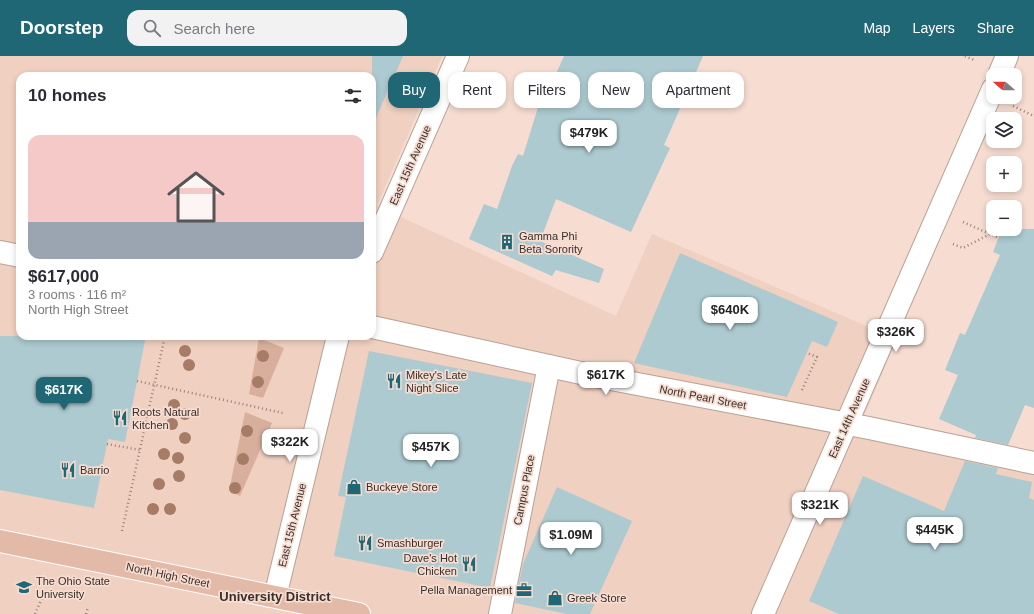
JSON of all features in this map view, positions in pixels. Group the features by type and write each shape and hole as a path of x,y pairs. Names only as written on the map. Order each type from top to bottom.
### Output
{"main road":[{"name":"North High Street","path":"0,541 359,614"}],"street":[{"name":"East 15th Avenue","path":"376,243 458,56"},
{"path":"1002,68 1008,56"},
{"name":"East 14th Avenue","path":"763,614 986,104"},
{"path":"0,252 16,255"},
{"name":"North Pearl Street","path":"376,329 612,380 869,428 1034,463"},
{"name":"East 15th Avenue","path":"275,597 337,340"},
{"name":"Campus Place","path":"500,614 549,366"}],"path":[{"path":"965,56 974,60"},
{"path":"1011,106 1034,116"},
{"path":"961,221 986,232"},
{"path":"951,243 963,248 986,236"},
{"path":"994,236 999,238"},
{"path":"122,531 164,340"},
{"path":"802,390 817,357 807,353"},
{"path":"137,381 283,413"},
{"path":"108,444 140,450"},
{"path":"35,614 42,598"},
{"path":"86,614 88,607"}],"shaded area":[{"path":"0,56 442,56 435,72 388,72 388,108 419,108 377,206 616,316 652,234 897,339 864,417 1034,463 1034,614 0,614"},
{"path":"259,340 264,340 284,348 263,398 249,394"},
{"path":"245,412 272,423 240,496 229,491"}],"building":[{"path":"372,56 403,56 396,72 388,72 388,90 376,118 376,72 372,72"},
{"path":"564,56 703,56 696,72 652,72 652,108 680,108 664,145 670,148 631,232 556,199 540,241 604,269 599,283 556,270 552,276 469,239 484,204 497,209 512,166 518,154 523,156 538,108 580,108 580,72 557,72"},
{"path":"1022,229 1034,229 1034,408 1025,405 1008,445 975,438 976,435 939,419 958,375 945,370 960,333 965,335 1000,255 993,252 999,236 1022,236"},
{"path":"680,253 838,322 827,347 812,341 787,397 634,363"},
{"path":"0,336 16,336 16,340 145,340 125,442 108,439 94,508 0,490"},
{"path":"369,351 532,383 490,588 334,556 346,497 338,496"},
{"path":"965,461 998,468 996,474 1032,482 1029,498 1034,500 1034,614 839,614 809,601 863,476 944,511"},
{"path":"557,487 632,521 590,614 567,614 515,603 523,564"}],"place":[{"name":"Gamma Phi Beta Sorority","path":"507,242"},
{"name":"Mikey's Late Night Slice","path":"394,381"},
{"name":"Roots Natural Kitchen","path":"120,418"},
{"name":"Barrio","path":"68,470"},
{"name":"Buckeye Store","path":"354,487"},
{"name":"Smashburger","path":"365,543"},
{"name":"Dave's Hot Chicken","path":"469,564"},
{"name":"The Ohio State University","path":"24,587"},
{"name":"Pella Management","path":"524,590"},
{"name":"Greek Store","path":"555,598"}],"district":[{"name":"University District","path":"275,596"}]}
